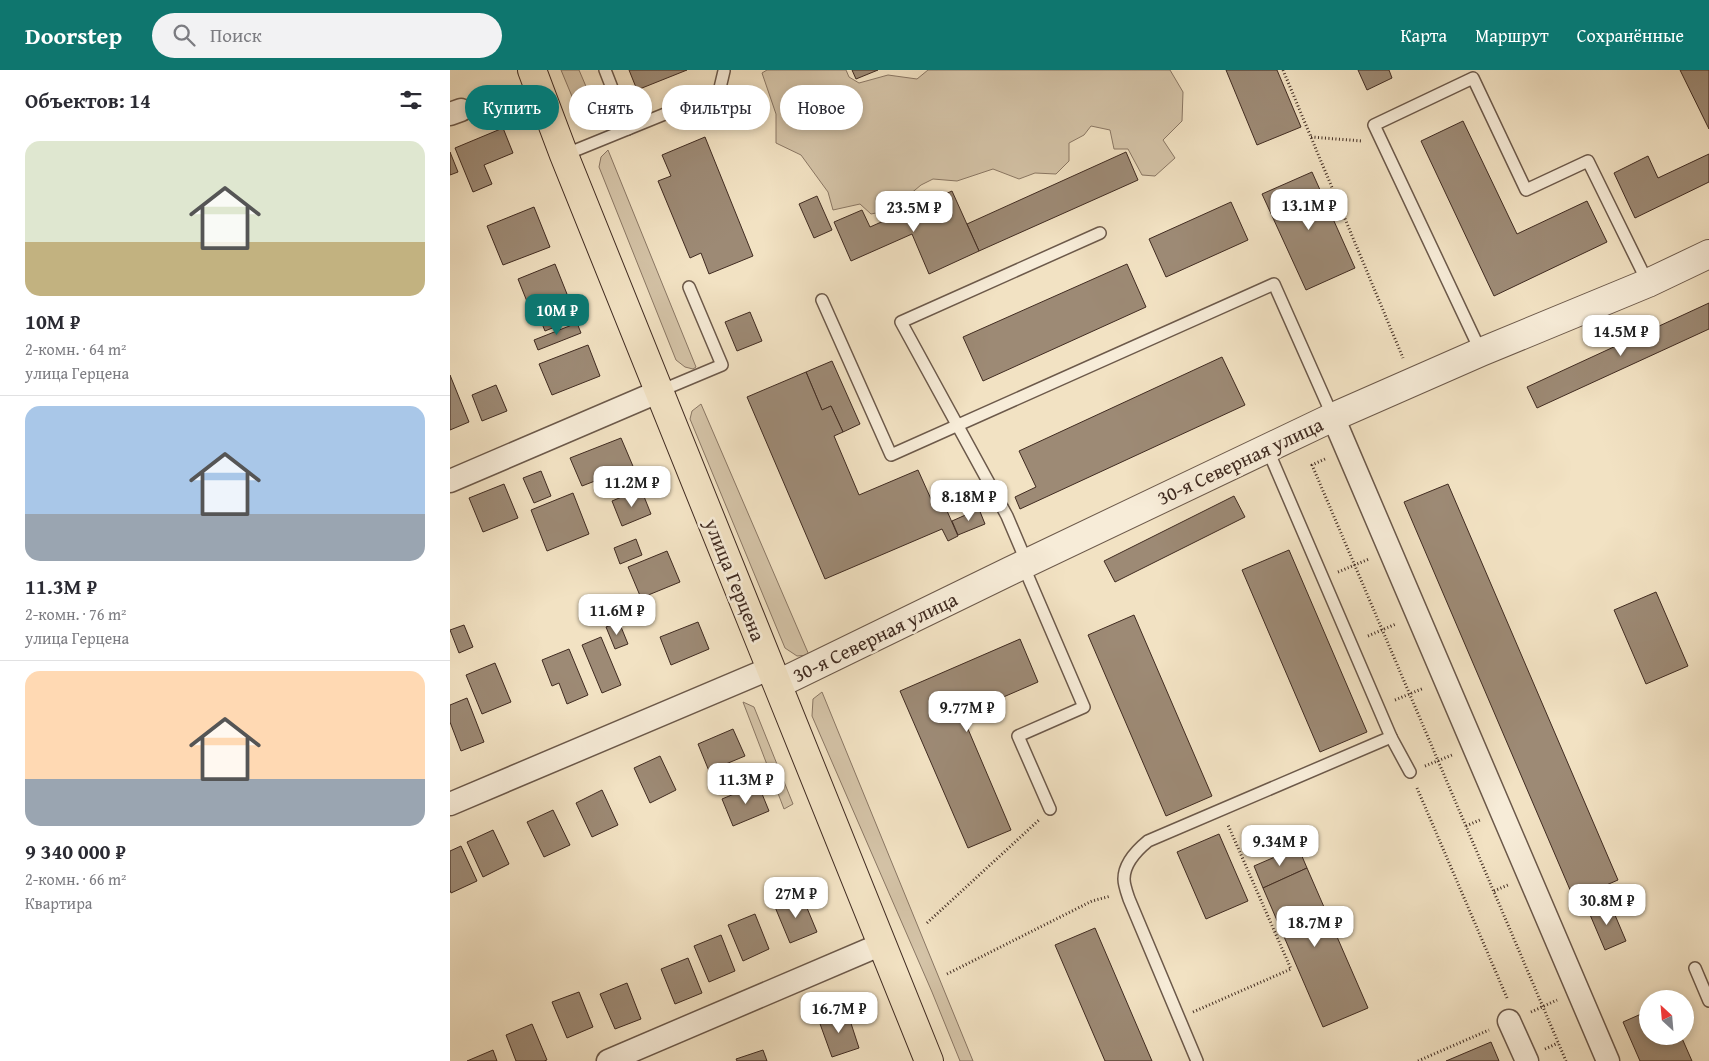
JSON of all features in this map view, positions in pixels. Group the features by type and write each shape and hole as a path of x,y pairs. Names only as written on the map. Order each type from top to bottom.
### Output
{"main road":[{"name":"улица Герцена","path":"532,70 564,155 929,1061"}],"street":[{"name":"30-я Северная улица","path":"450,804 774,676 1025,564 1333,417 1481,352 1648,284 1709,254"},
{"path":"450,481 660,391"},
{"path":"1333,417 1608,1061"},
{"path":"608,1061 882,944"},
{"path":"1513,1020 1527,1061"}],"lane":[{"path":"605,70 611,85"},
{"path":"652,119 719,92 724,70"},
{"path":"1481,352 1374,126 1473,78 1526,190 1588,160 1648,284"},
{"path":"564,155 626,130"},
{"path":"1050,809 1018,736 1084,707 1007,516 901,322 1100,233"},
{"path":"822,300 891,455 1274,284 1333,417"},
{"path":"660,391 722,365 689,287"},
{"path":"1267,448 1378,707 1410,772"},
{"path":"1197,1061 1129,899 1124,878 1128,864 1136,851 1148,841 1391,736"},
{"path":"1695,968 1709,1001"}],"path":[{"path":"1283,70 1403,358"},
{"path":"1311,137 1381,142"},
{"path":"1328,458 1312,465 1566,1061"},
{"path":"1323,579 1390,550"},
{"path":"1351,643 1418,615"},
{"path":"1378,707 1445,679"},
{"path":"1474,746 1410,772 1513,1020"},
{"path":"926,923 1050,809"},
{"path":"1179,1018 1291,969 1221,809"},
{"path":"947,974 1092,900 1114,896 1129,899"},
{"path":"1418,1061 1578,991"}],"shaded area":[{"path":"561,70 579,70 585,85 569,85 569,89"},
{"path":"767,70 846,70 849,77 859,83 888,75 917,79 928,70 1170,70 1183,92 1182,121 1163,140 1175,158 1155,176 1142,175 1128,149 1114,149 1110,130 1091,126 1084,135 1069,143 1069,161 1056,174 1035,173 1019,179 993,169 957,181 933,179 921,185 891,210 871,214 860,204 833,210 828,192 801,155 776,143 776,114 770,96 770,85 766,85 762,73"},
{"path":"608,150 696,367 693,369 685,367 676,360 599,167 601,157"},
{"path":"701,404 809,655 797,656 785,648 690,419 692,411"},
{"path":"822,692 973,1061 960,1061 812,716 813,699"},
{"path":"743,702 754,707 793,804 784,809"}],"building":[{"path":"629,70 687,70 650,85 635,85"},
{"path":"852,70 878,70 856,79"},
{"path":"1226,70 1277,70 1301,127 1257,145"},
{"path":"1358,70 1389,70 1392,78 1367,90"},
{"path":"1680,70 1709,70 1709,129"},
{"path":"1463,121 1517,234 1587,201 1607,242 1494,296 1421,141"},
{"path":"498,130 504,130 513,153 484,165 492,184 473,192 455,148"},
{"path":"705,137 753,256 709,274 701,253 690,258 658,181 671,176 662,155"},
{"path":"450,152 458,172 450,175"},
{"path":"1126,152 1138,180 979,251 967,224"},
{"path":"1709,154 1709,182 1635,218 1614,173 1648,156 1658,178"},
{"path":"1312,172 1355,268 1306,290 1262,194"},
{"path":"952,191 979,251 929,274 912,234 851,261 834,222 862,210 870,227"},
{"path":"817,196 832,230 814,238 799,204"},
{"path":"1231,202 1248,240 1166,277 1149,239"},
{"path":"534,207 550,247 503,265 487,226"},
{"path":"555,264 567,294 530,309 518,279"},
{"path":"1127,264 1146,307 983,381 963,337"},
{"path":"1709,303 1709,329 1537,408 1527,387"},
{"path":"572,306 577,318 545,331 540,319"},
{"path":"750,312 762,341 737,351 725,322"},
{"path":"577,323 581,333 538,350 534,340"},
{"path":"588,345 600,376 552,395 539,364"},
{"path":"1222,357 1245,405 1020,509 1015,497 1036,487 1019,451"},
{"path":"832,361 860,424 843,432 831,406 822,410 806,372"},
{"path":"806,372 822,410 831,406 843,432 834,436 859,495 918,470 935,508 944,504 958,536 948,541 942,529 825,579 747,397"},
{"path":"450,375 469,422 450,430"},
{"path":"496,385 507,411 482,421 472,395"},
{"path":"621,438 638,478 618,486 613,474 582,486 570,458"},
{"path":"541,471 551,496 534,503 523,478"},
{"path":"504,484 518,518 483,532 469,498"},
{"path":"1448,484 1618,880 1574,899 1404,502"},
{"path":"641,489 651,514 622,526 612,501"},
{"path":"573,493 589,534 547,551 531,510"},
{"path":"1234,496 1245,517 1115,582 1104,561"},
{"path":"979,509 985,524 958,535 952,521"},
{"path":"636,539 642,555 620,564 614,548"},
{"path":"1289,550 1367,732 1320,752 1242,570"},
{"path":"667,551 680,582 641,598 628,567"},
{"path":"1656,592 1688,666 1646,684 1614,610"},
{"path":"1134,615 1212,796 1166,816 1088,635"},
{"path":"619,622 628,644 615,649 606,627"},
{"path":"698,622 709,649 671,665 660,637"},
{"path":"464,625 473,647 459,653 450,630"},
{"path":"601,637 621,685 602,693 582,645"},
{"path":"1020,639 1038,682 962,715 1011,830 968,848 900,691"},
{"path":"569,649 588,695 567,704 559,683 552,686 542,660"},
{"path":"495,663 511,702 482,714 466,675"},
{"path":"467,698 484,742 461,751 450,722 450,705"},
{"path":"733,729 745,756 709,771 698,744"},
{"path":"660,756 676,790 650,803 634,768"},
{"path":"758,784 769,811 733,826 722,799"},
{"path":"602,790 618,825 592,837 576,803"},
{"path":"553,810 570,845 544,857 527,822"},
{"path":"493,830 509,864 483,877 467,842"},
{"path":"1219,834 1248,901 1206,919 1177,852"},
{"path":"461,846 477,881 451,893 450,851"},
{"path":"1298,847 1307,868 1263,888 1254,866"},
{"path":"1307,868 1368,1008 1323,1027 1263,888"},
{"path":"802,896 817,932 790,943 775,907"},
{"path":"1609,901 1626,941 1605,950 1588,910"},
{"path":"755,914 769,949 743,961 728,925"},
{"path":"1095,928 1152,1061 1105,1061 1055,945"},
{"path":"721,935 735,971 709,982 694,946"},
{"path":"688,958 702,993 675,1004 661,969"},
{"path":"627,983 641,1019 615,1029 600,994"},
{"path":"579,992 593,1027 567,1038 552,1002"},
{"path":"847,1011 859,1048 832,1057 819,1021"},
{"path":"1639,1015 1639,1045 1685,1045 1692,1061 1640,1061 1623,1022"},
{"path":"532,1024 547,1060 516,1061 506,1035"},
{"path":"1491,1042 1499,1061 1446,1061"},
{"path":"493,1050 497,1061 467,1061"},
{"path":"763,1050 767,1061 737,1061 736,1059"}]}
